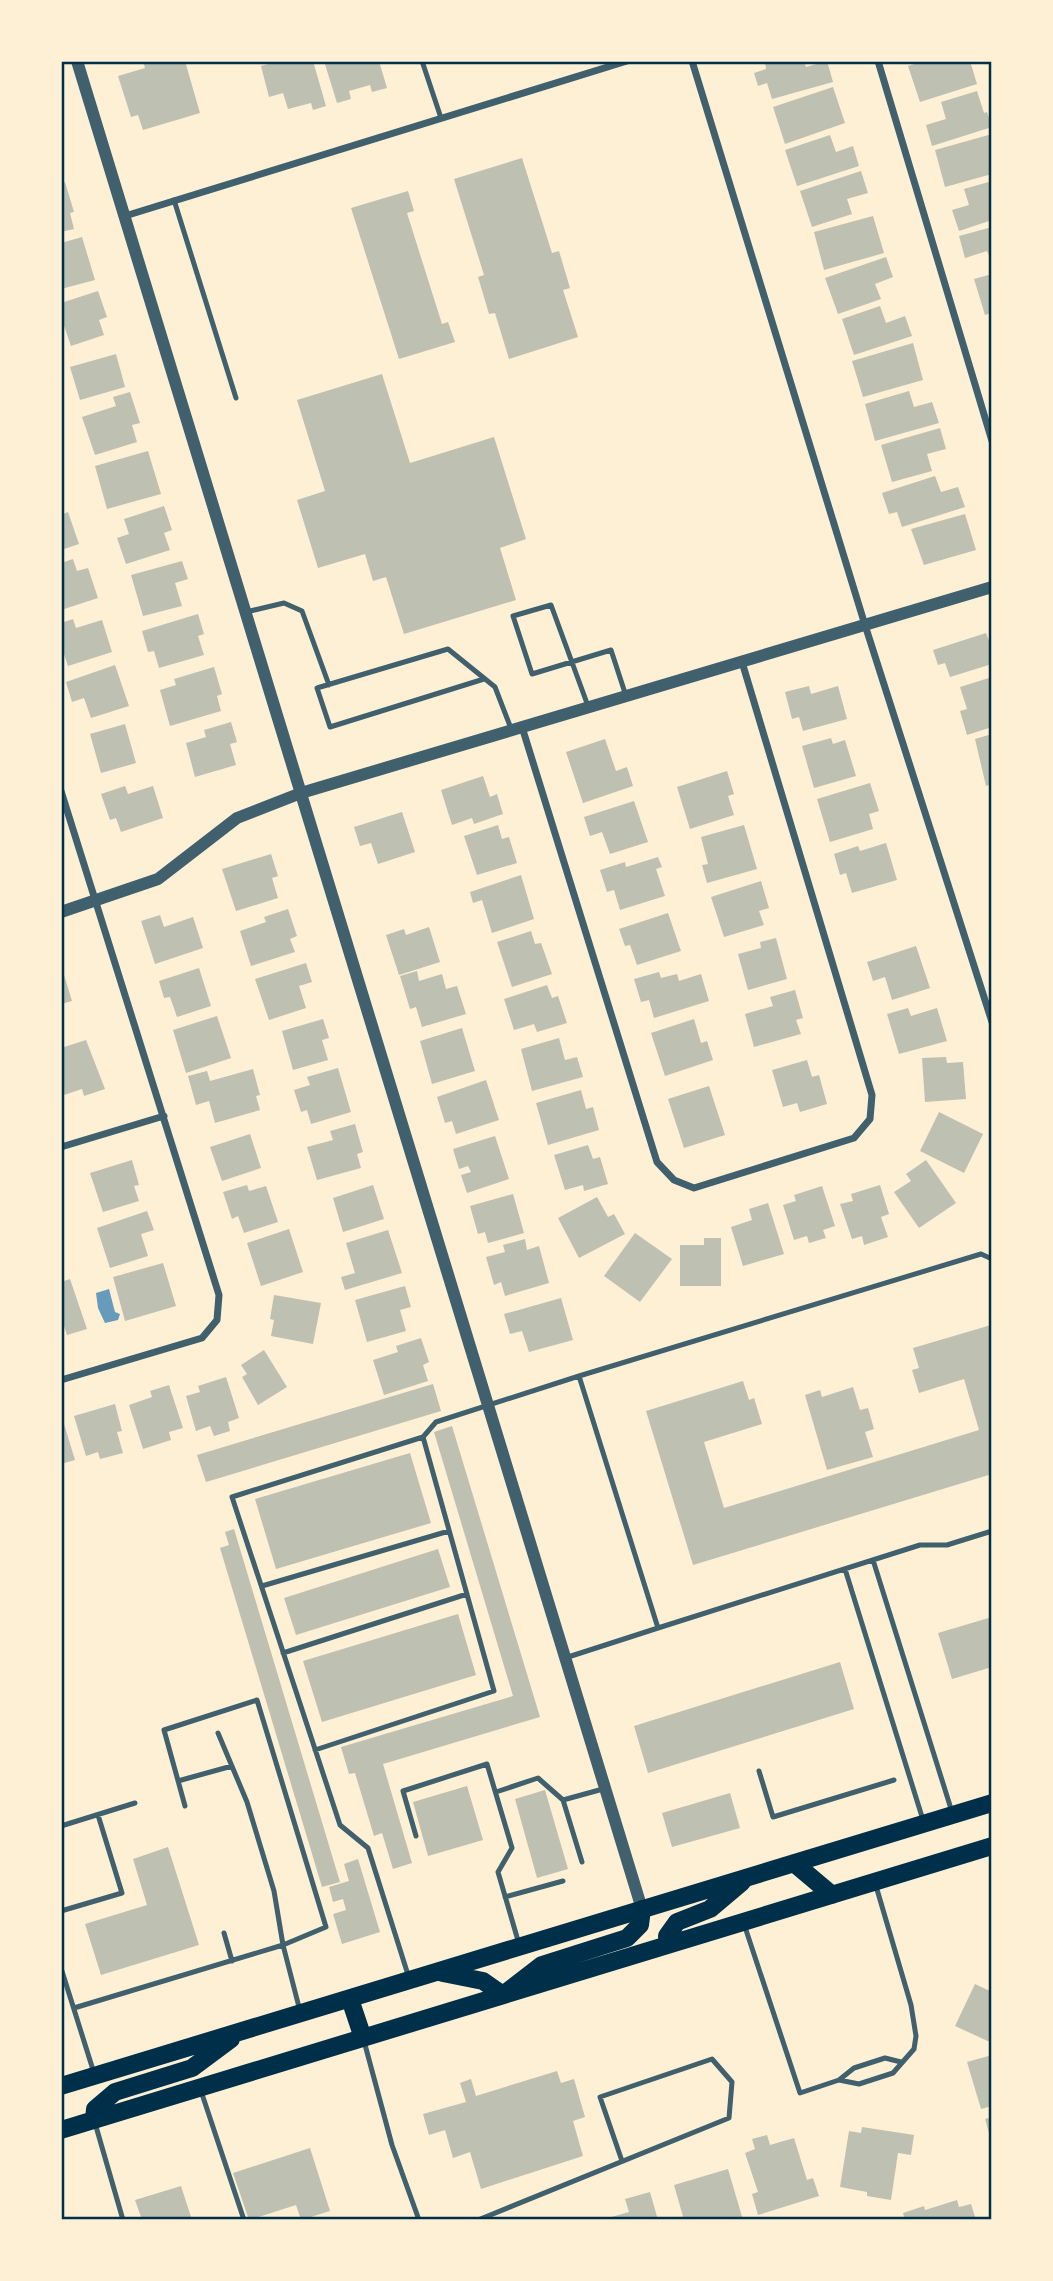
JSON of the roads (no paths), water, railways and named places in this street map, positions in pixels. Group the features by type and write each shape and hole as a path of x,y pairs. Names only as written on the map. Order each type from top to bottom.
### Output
{"main road":[{"path":"61,2086 992,1803"},
{"path":"61,2130 992,1846"},
{"path":"794,1863 832,1895"},
{"path":"668,1944 667,1936 677,1922 710,1909 747,1878"},
{"path":"503,1995 542,1965 627,1938 640,1925 642,1909"},
{"path":"436,1973 482,1980 503,1995"},
{"path":"350,1999 363,2038"},
{"path":"94,2120 95,2109 116,2092 192,2068 243,2031"}],"street":[{"path":"77,61 642,1909"},
{"path":"692,61 865,625 992,1021"},
{"path":"878,61 992,441"},
{"path":"125,216 624,62"},
{"path":"61,912 158,879 237,818 301,793 992,587"},
{"path":"517,729 657,1162 674,1180 694,1188 854,1138 870,1119 872,1094 741,662"},
{"path":"61,791 219,1295 217,1320 202,1338 61,1380"},
{"path":"61,1147 164,1116"}],"lane":[{"path":"422,61 441,118"},
{"path":"174,200 236,398"},
{"path":"246,612 284,603 302,611 329,685"},
{"path":"589,708 572,661 551,605 513,616 532,674 572,661 611,650 626,696"},
{"path":"484,678 330,727 317,688 449,649 495,687 517,729"},
{"path":"410,1981 368,1848 340,1825 232,1497 423,1437 436,1422 579,1376 981,1254 992,1259"},
{"path":"579,1376 658,1628"},
{"path":"315,1750 494,1691 423,1437"},
{"path":"262,1586 449,1531"},
{"path":"565,1658 920,1545 947,1545 992,1531"},
{"path":"873,1560 953,1815"},
{"path":"845,1569 925,1824"},
{"path":"284,1653 467,1594"},
{"path":"74,2008 283,1945 326,1927 257,1700 164,1730 185,1806"},
{"path":"218,1733 247,1802 274,1891 283,1945 301,2013"},
{"path":"416,1836 403,1791 487,1764 512,1848 498,1872 519,1947"},
{"path":"178,1781 232,1766"},
{"path":"759,1771 773,1817 894,1780"},
{"path":"496,1793 538,1778 563,1800 582,1862"},
{"path":"563,1800 605,1788"},
{"path":"61,1826 135,1803"},
{"path":"61,1911 121,1893 98,1815"},
{"path":"505,1898 563,1881"},
{"path":"839,2080 859,2084 893,2073 914,2049 911,2005 875,1881"},
{"path":"743,1921 800,2093 839,2080 854,2068 885,2057 901,2062"},
{"path":"224,1933 232,1961"},
{"path":"61,1968 95,2076"},
{"path":"363,2038 393,2145 419,2220"},
{"path":"478,2220 729,2118 732,2082 712,2059 600,2097 622,2161"},
{"path":"200,2088 244,2220"},
{"path":"94,2120 122,2220"}],"water":[{"path":"109,1289 115,1312 120,1314 118,1320 105,1323 98,1308 96,1293"}]}
